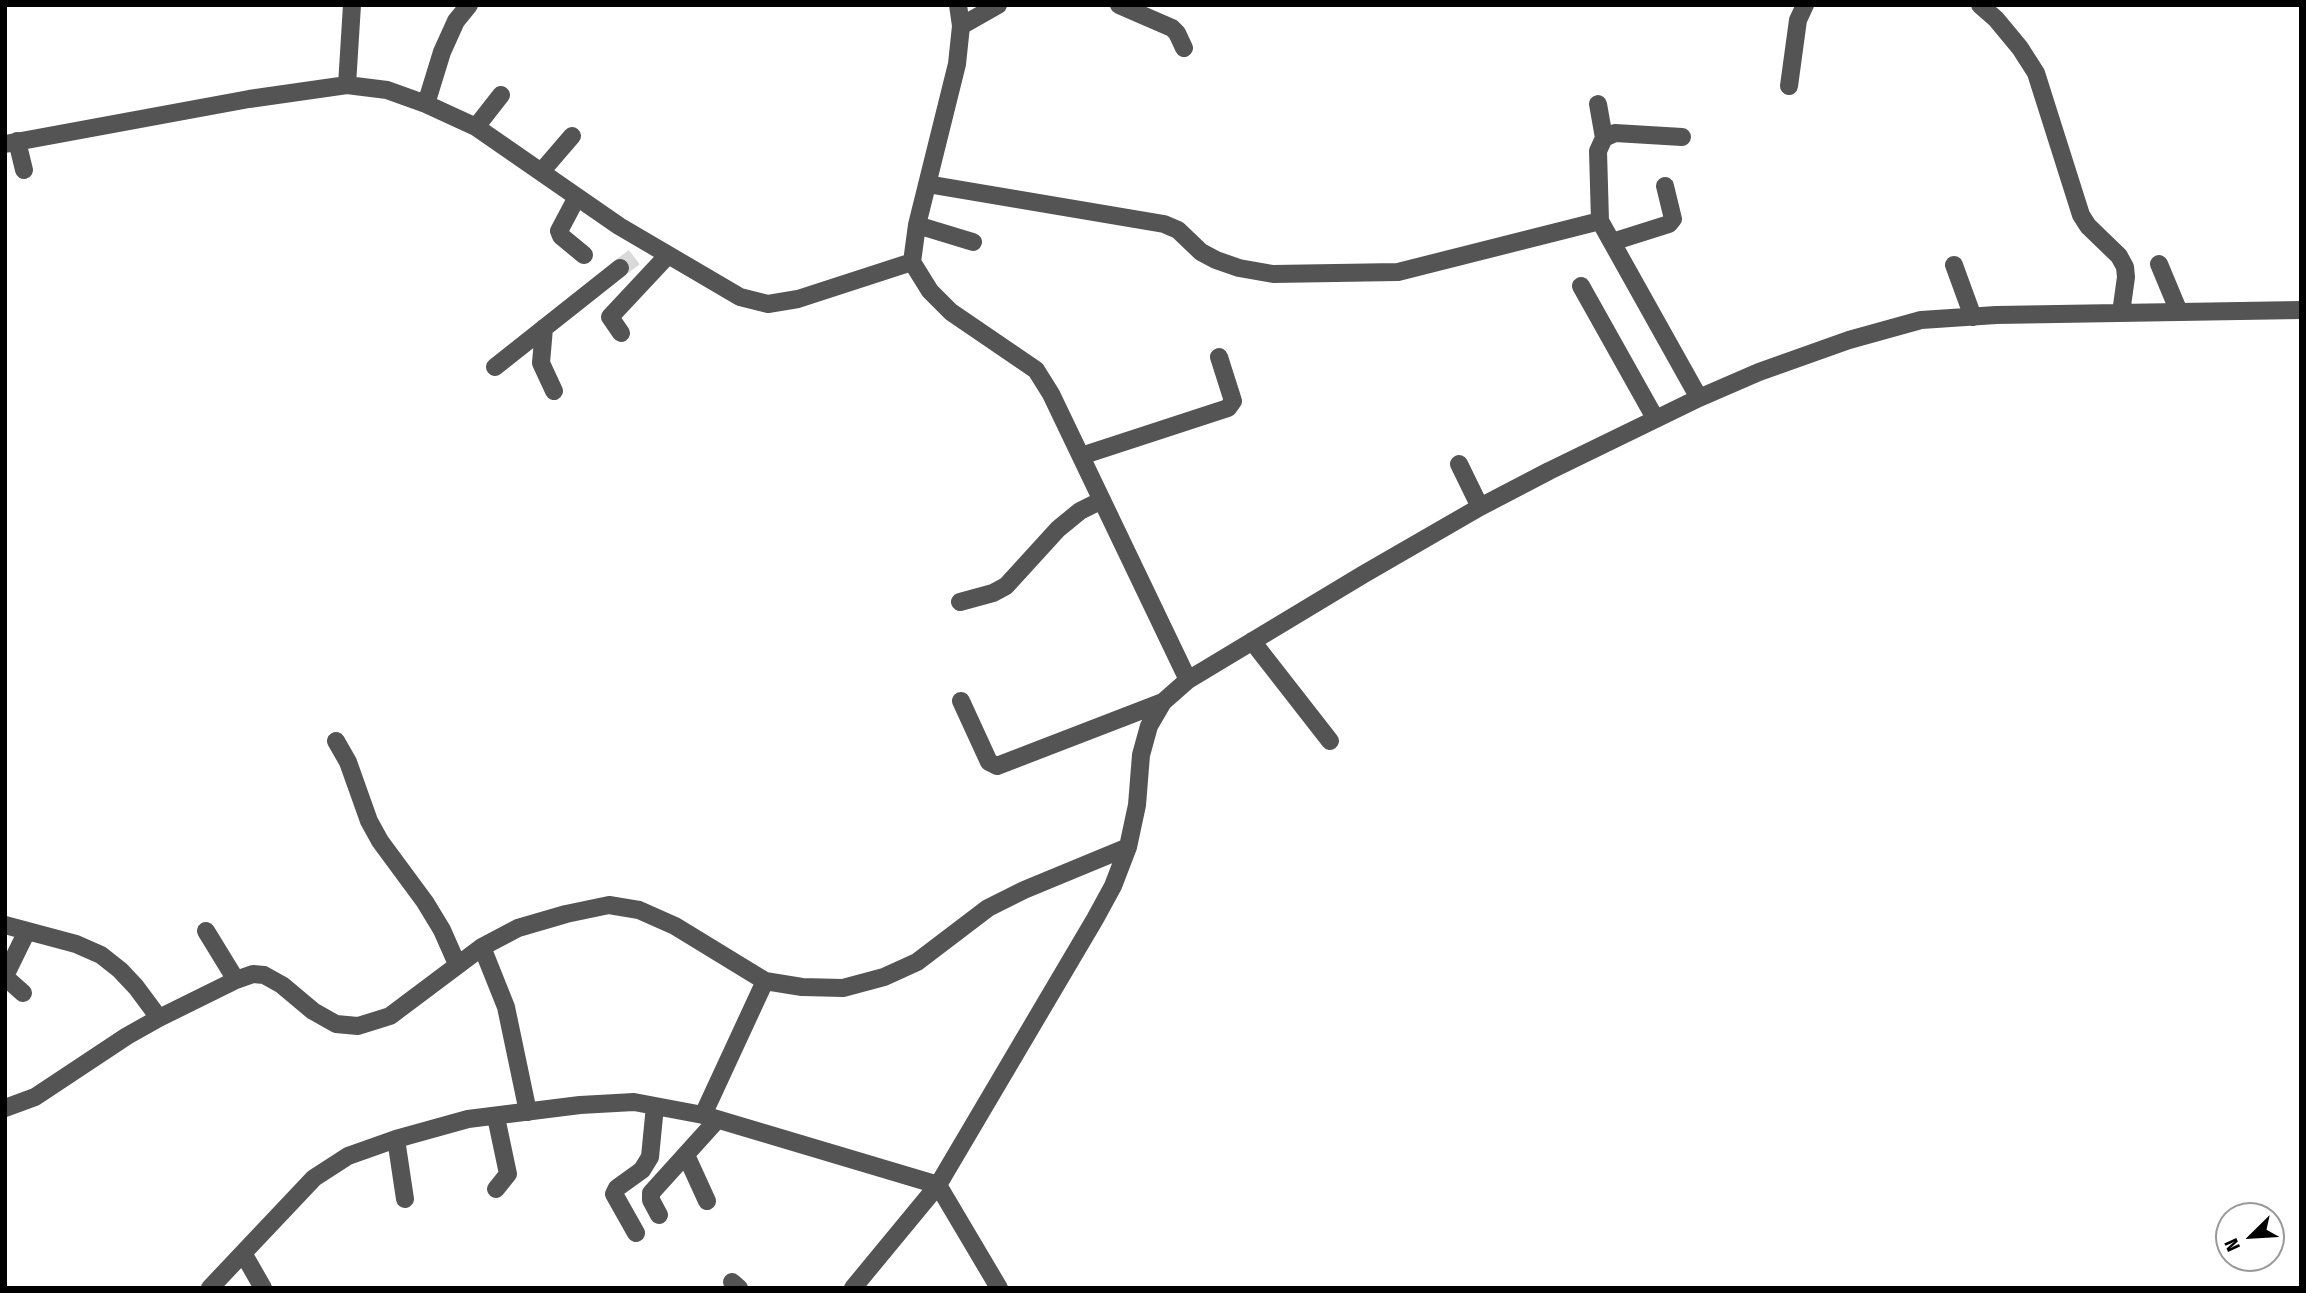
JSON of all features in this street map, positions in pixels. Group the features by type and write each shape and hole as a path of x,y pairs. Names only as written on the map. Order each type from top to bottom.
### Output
{"street":[{"path":"347,85 352,5"},
{"path":"426,104 442,52 456,21 469,5"},
{"path":"958,5 961,26 957,64 917,225 912,262 930,291 951,312 1036,370 1051,394 1188,680"},
{"path":"961,26 998,5"},
{"path":"1119,5 1172,29 1184,48"},
{"path":"1789,86 1798,20 1805,5"},
{"path":"1980,5 2004,28 2036,73 2081,215 2088,226 2119,256 2125,267 2121,313"},
{"path":"24,170 11,142 249,99 347,85 387,90 476,127 645,248 668,255 740,297 768,304 798,299 912,262"},
{"path":"476,127 501,95"},
{"path":"1598,104 1604,138 1598,151 1600,221 1699,398"},
{"path":"1604,138 1615,132 1682,137"},
{"path":"541,172 572,136"},
{"path":"928,184 1164,224 1178,230 1201,253 1216,260 1239,268 1273,274 1398,272 1600,221"},
{"path":"1612,242 1669,224 1673,219 1665,186"},
{"path":"576,197 559,231 561,236 584,255"},
{"path":"917,225 973,242"},
{"path":"621,333 610,317 668,255"},
{"path":"2159,264 2179,312"},
{"path":"1954,265 1973,317"},
{"path":"495,367 620,268"},
{"path":"1581,286 1655,418"},
{"path":"853,1288 938,1185 1095,919 1113,886 1128,847 1149,726 1163,702 1188,680 1480,508 1655,418 1759,372 1849,340 1921,320 2301,310"},
{"path":"544,328 541,363 554,391"},
{"path":"1081,456 1228,408 1233,401 1219,357"},
{"path":"1460,464 1480,508"},
{"path":"960,602 993,593 1006,586 1058,529 1080,511 1102,500"},
{"path":"1252,641 1330,741"},
{"path":"961,701 989,762 997,766 1163,702"},
{"path":"335,741 348,762 369,821 380,841 425,902 442,930 457,964"},
{"path":"5,1108 34,1097 159,1018 253,974 264,975 282,985 313,1011 336,1024 358,1026 390,1016 457,964 518,928 609,905 639,910 675,926 765,981 802,987 843,988 884,977 917,962 988,908 1024,890 1128,847"},
{"path":"5,925 76,944 100,955 135,986 159,1018"},
{"path":"23,993 5,976 27,931"},
{"path":"206,931 236,980"},
{"path":"482,947 506,1007 528,1112"},
{"path":"659,1215 651,1200 651,1193 686,1155 710,1117 765,981"},
{"path":"210,1288 314,1178 348,1156 396,1139 468,1119 580,1105 634,1102 710,1117 938,1185 999,1288"},
{"path":"636,1233 614,1194 617,1188 642,1170 650,1157 655,1106"},
{"path":"496,1116 508,1174 496,1189"},
{"path":"396,1139 405,1199"},
{"path":"686,1155 707,1200"},
{"path":"243,1253 263,1288"}],"tunnel":[{"path":"620,268 641,252"}]}
